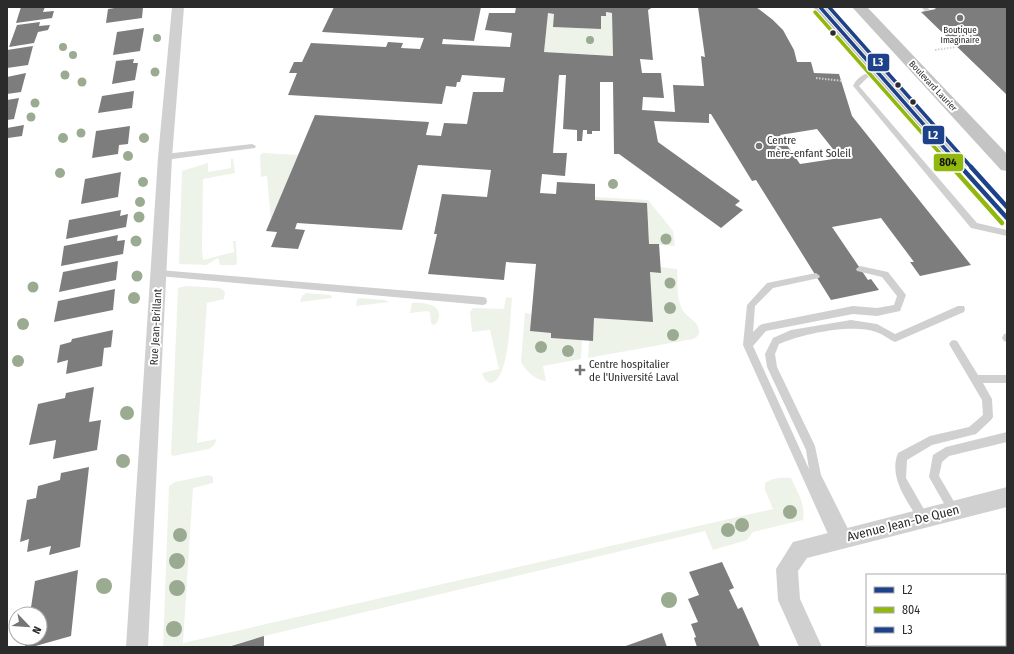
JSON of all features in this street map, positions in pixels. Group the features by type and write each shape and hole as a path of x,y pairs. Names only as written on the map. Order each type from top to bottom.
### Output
{"main road":[{"path":"820,7 1007,218"},
{"name":"Boulevard Laurier","path":"859,7 1007,165"}],"street":[{"name":"Rue Jean-Brillant","path":"137,647 165,157 178,7"},
{"name":"Avenue Jean-De Quen","path":"811,647 789,600 787,569 800,549 1007,497"}],"lane":[{"path":"878,72 864,76 858,80 856,86 974,226 1007,233"},
{"path":"165,157 252,146"},
{"path":"748,345 763,328 853,310 877,312 897,308 902,294 885,274 860,269"},
{"path":"159,273 483,301"},
{"path":"816,276 770,285 751,305 748,345 841,538"},
{"path":"841,538 816,476 811,449 772,367 770,354 776,341 791,334 851,324 877,328 895,338 961,310"},
{"path":"924,518 901,479 902,457 930,441 972,431 988,417 987,399 954,344"},
{"path":"975,379 1007,379"},
{"path":"954,510 934,477 937,459 946,452 1007,437"}],"path":[{"path":"935,50 956,47"},
{"path":"816,78 840,80"}],"shaded area":[{"path":"606,12 612,13 613,56 544,52 548,13 554,14 553,27 601,29 601,16 606,16"},
{"path":"263,153 298,155 271,220 267,176 261,177 260,155"},
{"path":"231,159 233,159 235,173 203,179 202,248 203,260 234,252 233,241 236,241 237,264 220,265 218,258 206,265 179,264 182,171 208,163 208,172 231,168"},
{"path":"595,197 648,200 673,231 675,246 649,244 647,203 595,200"},
{"path":"661,267 677,269 680,305 684,312 698,327 698,336 693,339 588,358 589,341 593,341 594,318 653,322 650,272 661,273"},
{"path":"186,286 220,288 225,292 224,299 207,303 197,443 217,439 214,445 209,449 173,456 171,454 178,288"},
{"path":"306,293 331,295 332,298 300,302 302,296"},
{"path":"506,297 512,298 508,346 502,372 497,380 490,383 485,380 482,373 499,369 490,330 472,332 470,312 473,308 504,309"},
{"path":"359,298 385,300 389,302 356,306"},
{"path":"412,303 428,304 436,308 439,312 437,323 433,325 431,323 430,313 428,311 410,313"},
{"path":"525,313 532,314 531,331 551,333 551,338 582,340 581,359 543,366 546,381 538,379 531,374 525,369 521,362"},
{"path":"209,475 213,477 213,483 193,488 183,643 773,509 765,490 765,483 773,479 791,478 800,498 804,514 803,520 753,532 747,540 713,550 705,531 264,636 226,647 163,647 169,486 175,482"}],"building":[{"path":"21,7 45,7 43,12 54,11 52,18 16,23"},
{"path":"121,7 143,7 142,18 106,23 108,9"},
{"path":"334,7 481,7 474,41 443,39 442,44 510,47 512,33 485,30 489,13 515,13 516,7 653,7 648,10 653,60 640,59 642,73 661,73 664,98 643,97 642,110 675,112 673,85 704,86 701,56 705,57 698,7 756,7 783,30 794,50 797,62 811,62 814,73 839,74 852,116 971,265 920,276 910,262 914,262 881,218 832,227 868,280 871,279 879,290 831,300 756,180 752,181 711,114 709,114 709,123 654,121 658,142 740,201 735,205 743,210 721,228 619,154 614,154 613,82 600,82 600,131 592,131 592,134 587,134 587,130 583,130 582,141 577,141 577,130 563,129 566,75 559,75 553,153 567,153 565,176 542,174 540,193 556,194 557,182 595,184 595,200 647,203 649,244 659,244 661,273 650,272 653,322 594,318 593,341 551,338 551,333 530,331 536,264 506,262 504,280 428,274 437,234 434,234 442,194 487,197 491,170 418,165 402,230 297,223 295,229 305,230 298,249 271,247 277,232 266,231 315,115 429,122 426,135 441,136 444,123 467,124 473,92 503,92 505,78 462,75 460,82 457,82 456,87 446,86 442,104 288,95 297,73 289,73 294,62 302,62 311,43 386,47 388,42 403,43 401,48 420,49 424,38 322,32","holes":["606,12 612,13 613,56 544,52 548,13 554,14 553,27 601,29 601,16 606,16","817,129 840,158 800,164 780,135"]},
{"path":"933,7 1007,7 1007,95 921,12 936,9"},
{"path":"40,22 39,26 50,25 48,30 38,32 34,43 9,47 17,25"},
{"path":"144,28 140,51 113,55 117,32"},
{"path":"33,46 28,65 7,68 7,50"},
{"path":"134,59 133,63 138,63 135,80 112,84 116,61"},
{"path":"26,73 21,92 7,94 7,77"},
{"path":"134,91 132,108 98,113 102,96"},
{"path":"19,98 14,119 7,120 7,100"},
{"path":"24,125 22,136 8,138 7,141 7,128"},
{"path":"130,126 128,144 119,145 118,154 92,158 96,131"},
{"path":"121,172 118,197 81,204 85,179"},
{"path":"121,210 120,216 128,214 126,227 66,239 69,220"},
{"path":"118,235 117,241 125,240 123,254 61,266 64,246"},
{"path":"118,261 116,280 59,292 63,272"},
{"path":"115,289 113,310 54,322 58,301"},
{"path":"113,330 111,347 104,348 102,366 66,374 68,360 57,363 60,345 71,342 72,339"},
{"path":"94,387 89,422 101,420 97,450 53,459 56,440 29,445 38,404 65,398 66,393"},
{"path":"89,467 80,547 49,555 51,546 27,552 29,539 20,542 27,500 36,498 38,486 60,480 61,473"},
{"path":"722,562 734,588 729,590 738,609 742,607 760,647 697,647 694,638 696,637 691,624 698,622 688,599 699,595 689,572"},
{"path":"78,570 71,636 48,642 48,606 31,606 35,581"},
{"path":"662,633 667,647 623,647"},
{"path":"264,636 264,647 228,647"},
{"path":"894,646 986,647 894,647"}],"transit line":[{"name":"L2","path":"820,7 1007,218"},
{"name":"L3","path":"829,7 1007,207"},
{"name":"804","path":"815,12 1002,223"}],"place":[{"name":"Boutique Imaginaire","path":"960,18"},
{"name":"Centre mère-enfant Soleil","path":"759,146"},
{"name":"Centre hospitalier de l'Université Laval","path":"580,370"}]}
